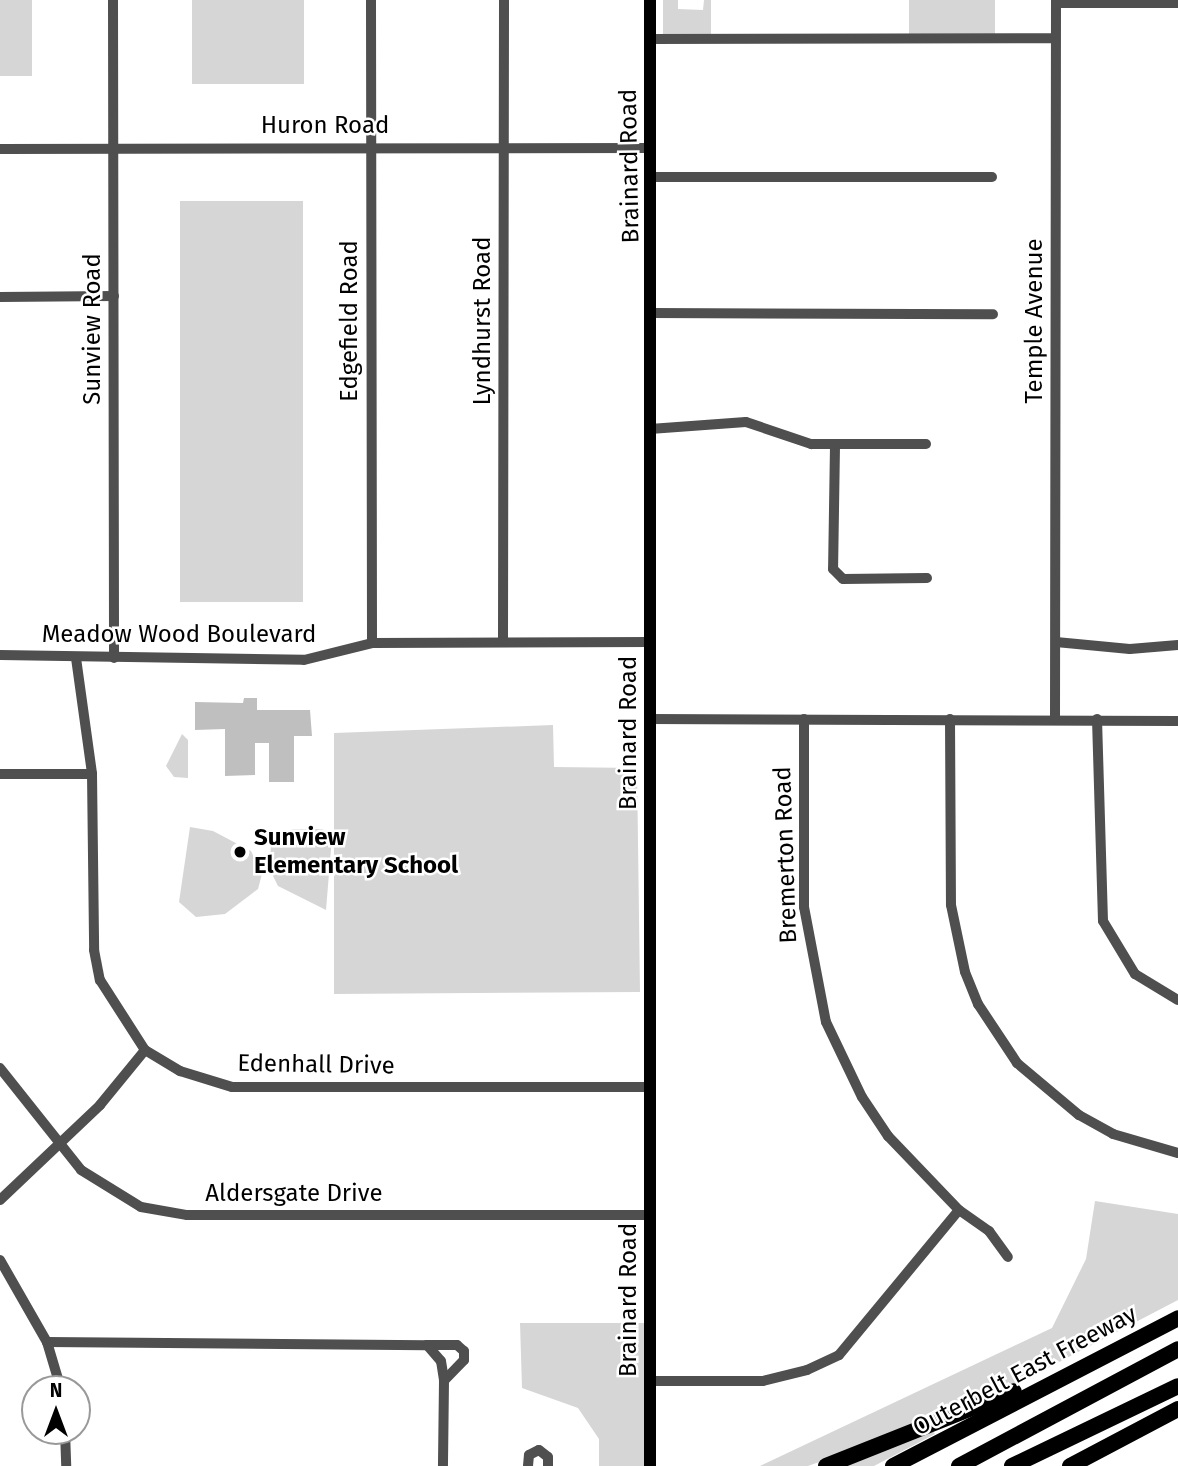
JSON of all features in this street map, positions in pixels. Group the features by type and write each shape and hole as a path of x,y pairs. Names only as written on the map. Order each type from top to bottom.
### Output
{"highway":[{"name":"Outerbelt East Freeway","path":"893,1466 1119,1346 1178,1318"},
{"path":"826,1466 1119,1346"},
{"path":"959,1466 1178,1349"},
{"path":"1012,1466 1178,1384"},
{"path":"1072,1466 1178,1409"}],"main road":[{"name":"Brainard Road","path":"650,0 650,1466"}],"street":[{"name":"Sunview Road","path":"113,0 114,658"},
{"name":"Edgefield Road","path":"371,0 372,643"},
{"name":"Lyndhurst Road","path":"503,642 504,0"},
{"path":"1056,2 1178,3"},
{"name":"Temple Avenue","path":"1055,719 1056,2"},
{"path":"650,39 1055,38"},
{"name":"Huron Road","path":"0,149 370,146 650,148"},
{"path":"652,177 992,177"},
{"path":"0,297 114,296"},
{"path":"652,313 993,314"},
{"path":"650,429 746,422 811,444 926,444"},
{"path":"835,446 833,569 843,579 927,578"},
{"name":"Meadow Wood Boulevard","path":"0,655 304,660 372,643 650,642"},
{"path":"1056,642 1130,649 1178,645"},
{"name":"Edenhall Drive","path":"76,658 92,775 94,950 105,990 145,1050 180,1071 232,1087 650,1087"},
{"path":"650,719 1178,721"},
{"name":"Bremerton Road","path":"804,719 804,906 826,1022 862,1097 888,1136 959,1210 989,1231 1008,1257"},
{"path":"950,719 951,905 965,972 978,1004 1017,1063 1079,1115 1113,1134 1178,1153"},
{"path":"1097,719 1103,921 1135,974 1178,1000"},
{"path":"0,775 92,775"},
{"path":"0,1200 60,1146 145,1050"},
{"name":"Aldersgate Drive","path":"0,1068 60,1146 107,1191 141,1207 187,1215 650,1215"},
{"path":"650,1381 763,1381 807,1370 839,1355 959,1210"},
{"path":"0,1260 47,1342 57,1375"},
{"path":"47,1342 434,1347 457,1345 465,1355 444,1381"},
{"path":"434,1347 444,1381 443,1466"},
{"path":"65,1445 66,1466"},
{"path":"527,1466 529,1455 539,1450 548,1457 548,1466"}],"shaded area":[{"path":"0,0 32,0 32,76 0,76"},
{"path":"192,0 304,0 304,84 192,84"},
{"path":"663,0 678,0 678,9 703,10 704,0 711,0 711,40 663,39"},
{"path":"909,0 995,0 995,40 909,40"},
{"path":"180,201 303,201 303,602 180,602"},
{"path":"553,725 554,767 637,768 640,992 334,994 334,733"},
{"path":"182,734 188,740 188,778 174,777 166,766"},
{"path":"190,827 213,831 251,851 262,874 258,889 225,914 196,917 179,902"},
{"path":"293,829 322,829 332,837 326,910 278,886 270,870 271,840"},
{"path":"1095,1201 1178,1214 1178,1300 1015,1385 880,1440 808,1466 760,1466 1052,1328 1086,1259"},
{"path":"520,1323 650,1323 650,1466 599,1466 599,1439 578,1408 522,1388"},
{"path":"932,1430 935,1434 874,1466 837,1466"}],"building":[{"name":"Sunview Elementary School","path":"244,698 257,698 257,710 310,710 312,736 294,736 294,782 269,782 269,743 255,743 255,775 225,776 225,729 195,730 195,702 243,703"}],"place":[{"name":"Sunview Elementary School","path":"240,852"}]}
